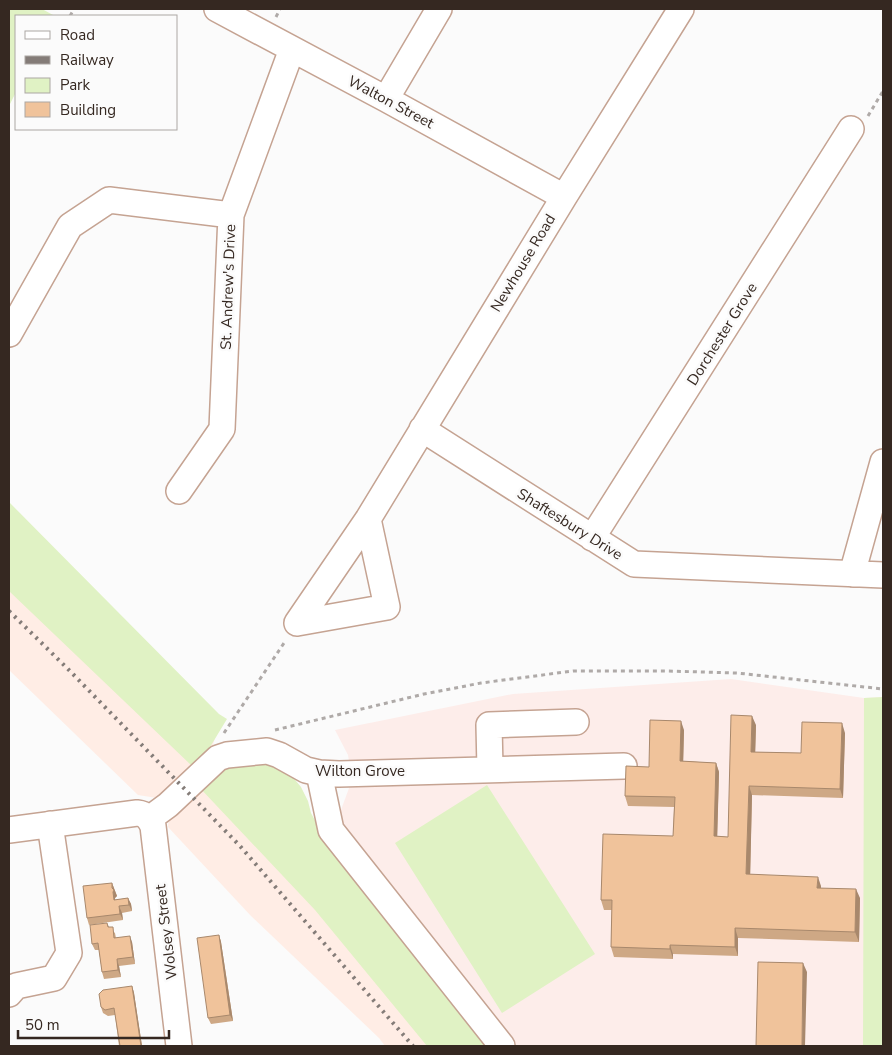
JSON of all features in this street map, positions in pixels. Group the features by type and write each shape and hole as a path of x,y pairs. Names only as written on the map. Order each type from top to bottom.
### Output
{"street":[{"name":"Walton Street","path":"217,9 564,197"},
{"path":"386,99 439,9"},
{"name":"Newhouse Road","path":"297,623 368,519 564,197 682,9"},
{"name":"St. Andrew's Drive","path":"179,491 222,429 231,215 292,50"},
{"name":"Dorchester Grove","path":"592,538 852,129"},
{"path":"9,334 70,226 109,200 231,215"},
{"name":"Shaftesbury Drive","path":"422,429 634,564 883,575"},
{"path":"852,574 883,462"},
{"path":"297,623 387,607 368,519"},
{"path":"490,769 489,725 576,722"},
{"name":"Wilton Grove","path":"218,758 238,753 267,751 279,755 306,770 319,773 624,766"},
{"path":"9,830 137,812 145,814 149,819 168,805 218,758"},
{"path":"319,773 331,830 502,1046"},
{"name":"Wolsey Street","path":"149,819 154,826 179,1046"},
{"path":"9,994 16,986 54,978 69,953 50,824"}],"path":[{"path":"852,129 868,116 883,91"},
{"path":"218,758 213,750 297,623"},
{"path":"269,732 424,694 481,683 574,672 667,671 737,673 883,689"}],"shaded area":[{"path":"9,544 215,738 209,758 163,799 138,795 9,670"},
{"path":"731,679 864,698 883,697 883,1046 517,1046 338,818 352,780 348,755 335,730 513,694"},
{"path":"219,769 455,1046 385,1046 379,1038 251,916 168,827 169,815"}],"green space":[{"path":"9,9 42,9 53,15 15,15 15,94 9,106"},
{"path":"9,502 219,714 227,719 207,752 192,766 9,591"},
{"path":"883,697 883,1046 863,1046 864,698"},
{"path":"247,759 275,765 291,775 301,787 308,801 311,813 327,843 488,1046 427,1046 315,910 199,787 219,769"},
{"path":"487,785 595,954 502,1013 395,843"}],"building":[{"path":"731,715 752,716 751,752 801,753 802,722 842,723 840,789 749,786 746,874 818,877 817,888 856,889 855,932 735,928 735,947 670,945 670,949 611,947 612,900 601,900 603,834 673,836 675,797 625,796 626,766 649,767 650,720 681,721 680,761 716,763 714,836 728,837"},
{"path":"112,883 114,900 128,898 129,905 119,906 120,914 87,918 83,886"},
{"path":"107,923 108,927 113,927 114,938 130,936 133,957 117,959 118,970 102,972 98,943 92,944 90,925"},
{"path":"219,935 230,1015 208,1018 197,938"},
{"path":"758,962 803,963 802,1046 756,1046"},
{"path":"132,986 141,1046 120,1046 114,1008 105,1010 101,1007 99,994 103,990"}],"railway":[{"path":"9,611 240,846 413,1046"}]}
